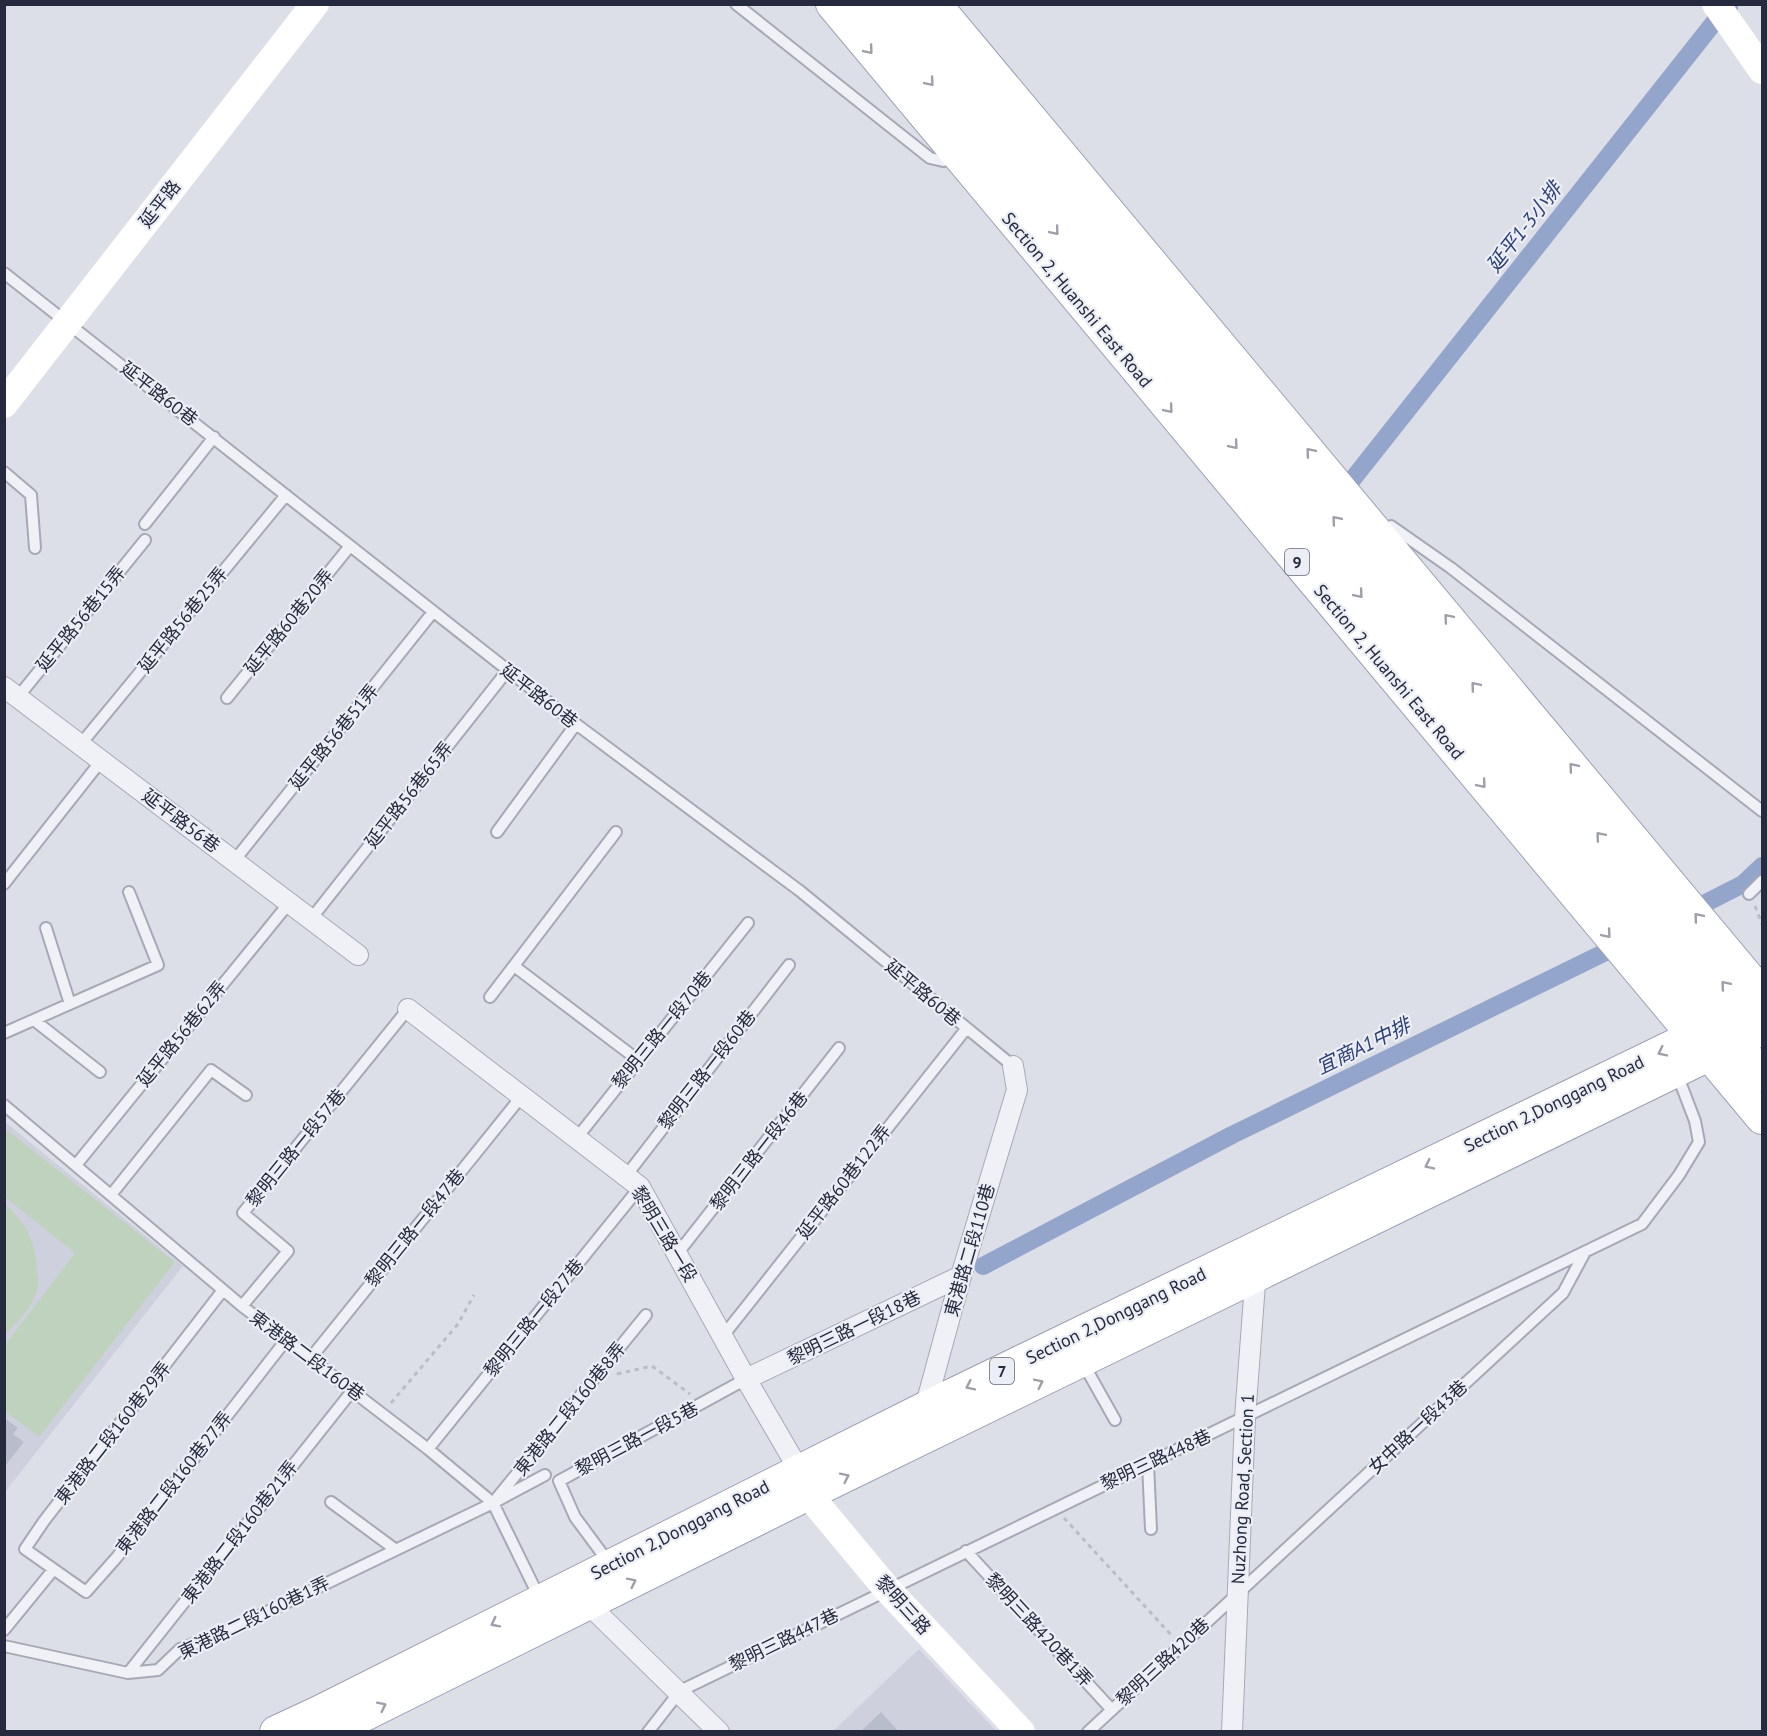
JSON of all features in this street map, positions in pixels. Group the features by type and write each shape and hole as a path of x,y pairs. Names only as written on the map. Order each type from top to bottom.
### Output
{"main road":[{"name":"延平路","path":"4,404 315,4"},
{"name":"Section 2, Huanshi East Road","path":"832,4 982,132"},
{"name":"Section 2, Huanshi East Road","path":"865,4 982,132 1348,559 1741,1026 1762,1075"},
{"name":"Section 2, Huanshi East Road","path":"903,4 982,132 1348,559 1741,1026 1762,1118"},
{"name":"Section 2, Huanshi East Road","path":"935,4 982,132"},
{"path":"1716,4 1762,70"},
{"name":"Section 2,Donggang Road","path":"931,1420 1082,1361 1257,1262 1676,1071 1741,1026"},
{"name":"Section 2,Donggang Road","path":"276,1731 319,1712 611,1565 803,1482 1741,1026"},
{"name":"Section 2,Donggang Road","path":"330,1731 588,1604 803,1482"},
{"name":"黎明三路","path":"803,1482 887,1589 1021,1731"}],"street":[{"name":"延平路56巷","path":"11,692 358,955"},
{"name":"黎明三路一段","path":"408,1009 633,1181 678,1253 803,1482"},
{"name":"東港路二段110巷","path":"931,1420 961,1276 1017,1090 1013,1066"},
{"name":"Nuzhong Road, Section 1","path":"1232,1731 1245,1418 1257,1262"},
{"name":"黎明三路一段18巷","path":"746,1379 961,1276"},
{"path":"588,1604 719,1731"}],"lane":[{"path":"736,4 930,158 944,160 982,132"},
{"name":"延平路60巷","path":"4,273 507,671 800,891 1013,1066"},
{"path":"145,524 214,437"},
{"path":"4,472 31,495 35,548"},
{"name":"延平路56巷25弄","path":"80,745 286,495"},
{"path":"1348,559 1391,526 1442,562 1762,811"},
{"name":"延平路56巷15弄","path":"11,692 145,540"},
{"name":"延平路60巷20弄","path":"227,698 350,546"},
{"name":"延平路56巷51弄","path":"234,861 433,612"},
{"name":"延平路56巷65弄","path":"311,919 507,671"},
{"path":"496,832 576,724"},
{"path":"4,884 102,761"},
{"path":"490,997 616,832"},
{"path":"1749,894 1762,881"},
{"path":"4,1033 158,965 129,892"},
{"name":"延平路56巷62弄","path":"76,1165 289,903"},
{"name":"黎明三路一段70巷","path":"576,1139 748,923"},
{"path":"46,928 70,1004"},
{"name":"黎明三路一段60巷","path":"633,1181 789,965"},
{"path":"514,966 638,1060"},
{"name":"黎明三路一段57巷","path":"242,1306 288,1251 243,1213 408,1009"},
{"path":"34,1020 100,1072"},
{"name":"延平路60巷122弄","path":"723,1336 966,1029"},
{"name":"黎明三路一段46巷","path":"678,1253 839,1048"},
{"path":"111,1195 211,1070 246,1095"},
{"name":"黎明三路448巷","path":"887,1589 1245,1418 1642,1224 1679,1175 1699,1142 1695,1121 1676,1071"},
{"name":"黎明三路一段47巷","path":"310,1359 521,1097"},
{"name":"東港路二段160巷","path":"4,1105 242,1306 428,1449 493,1503 540,1600"},
{"name":"黎明三路一段27巷","path":"428,1449 633,1181"},
{"name":"女中路一段43巷","path":"1238,1592 1563,1293 1586,1252"},
{"name":"東港路二段160巷29弄","path":"53,1570 25,1549 44,1521 223,1290"},
{"name":"東港路二段160巷8弄","path":"493,1503 646,1315"},
{"name":"東港路二段160巷27弄","path":"53,1570 86,1592 117,1557 286,1340"},
{"path":"1082,1361 1115,1420"},
{"name":"黎明三路一段5巷","path":"611,1565 575,1517 559,1481 704,1404 746,1379"},
{"name":"東港路二段160巷21弄","path":"128,1673 352,1391"},
{"path":"1148,1464 1151,1529"},
{"name":"東港路二段160巷1弄","path":"4,1646 128,1673 158,1670 180,1649 234,1628 493,1503 545,1475"},
{"path":"330,1502 396,1550"},
{"name":"黎明三路420巷1弄","path":"966,1551 1112,1710"},
{"path":"540,1600 588,1604 611,1565"},
{"path":"4,1630 53,1570"},
{"name":"黎明三路447巷","path":"680,1691 887,1589"},
{"name":"黎明三路420巷","path":"1088,1731 1238,1592"},
{"path":"648,1731 680,1691"}],"path":[{"path":"1749,894 1762,924"},
{"path":"382,1413 458,1324 474,1296"},
{"path":"596,1378 652,1366 704,1404"},
{"path":"1055,1508 1181,1645"}],"shaded area":[{"path":"5,1122 183,1266 5,1492"},
{"path":"919,1649 996,1731 832,1732"}],"green space":[{"path":"4,1128 175,1262 39,1437 5,1411 5,1345 75,1253 5,1197"},
{"path":"5,1204 25,1226 29,1235 35,1252 38,1283 29,1306 5,1335"}],"building":[{"path":"6,1419 18,1428 13,1434 24,1442 5,1466"},
{"path":"881,1712 899,1732 860,1732"}],"waterway":[{"name":"延平1-3小排","path":"1352,480 1716,20 1729,8"},
{"name":"宜商A1中排","path":"1684,914 1743,884 1762,866"},
{"name":"宜商A1中排","path":"983,1266 1232,1135 1624,943"}]}
